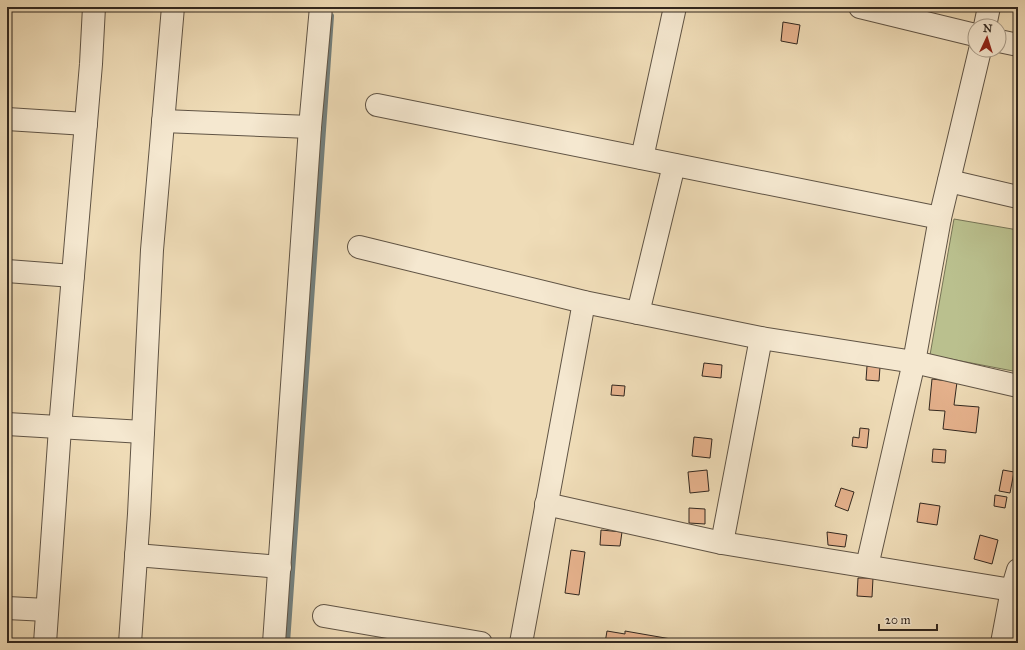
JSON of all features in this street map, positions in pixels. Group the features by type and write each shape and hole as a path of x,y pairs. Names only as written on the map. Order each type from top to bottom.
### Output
{"street":[{"path":"45,643 60,428 86,124 94,7"},
{"path":"130,643 152,250 173,7"},
{"path":"274,643 310,127 321,7"},
{"path":"642,158 675,7"},
{"path":"860,7 967,33"},
{"path":"987,18 989,7"},
{"path":"1007,43 1018,45"},
{"path":"867,566 914,362 940,218 978,58"},
{"path":"377,105 940,218"},
{"path":"7,119 86,124"},
{"path":"163,121 310,127"},
{"path":"638,313 674,164"},
{"path":"949,182 1018,197"},
{"path":"359,247 584,302 761,338 914,362 1018,386"},
{"path":"7,271 73,276"},
{"path":"521,643 584,302"},
{"path":"722,543 761,338"},
{"path":"7,424 143,432"},
{"path":"546,504 722,543 867,566 1015,580 1002,643"},
{"path":"136,555 280,567"},
{"path":"7,608 47,610"},
{"path":"324,616 481,643"}],"green space":[{"path":"954,219 1018,230 1018,372 930,355"}],"building":[{"path":"783,22 800,25 797,44 781,41"},
{"path":"704,363 722,365 721,378 702,376"},
{"path":"867,366 880,367 879,381 866,380"},
{"path":"932,379 957,382 954,405 979,407 976,433 943,429 945,411 929,410"},
{"path":"612,385 625,386 624,396 611,395"},
{"path":"860,428 869,429 867,448 852,446 853,437 859,438"},
{"path":"694,437 712,439 710,458 692,456"},
{"path":"933,449 946,450 945,463 932,462"},
{"path":"707,470 709,491 690,493 688,472"},
{"path":"1003,470 1014,472 1010,493 999,491"},
{"path":"841,488 854,492 848,511 835,506"},
{"path":"995,495 1007,497 1005,508 994,506"},
{"path":"920,503 940,506 937,525 917,522"},
{"path":"689,508 705,509 705,524 689,523"},
{"path":"601,530 622,532 620,546 600,545"},
{"path":"827,532 847,535 845,547 828,545"},
{"path":"980,535 998,540 992,564 974,559"},
{"path":"571,550 585,552 579,595 565,593"},
{"path":"858,578 873,578 872,597 857,596"},
{"path":"607,631 625,634 625,631 671,639 670,643 605,643"}],"waterway":[{"path":"287,643 331,16"}]}
